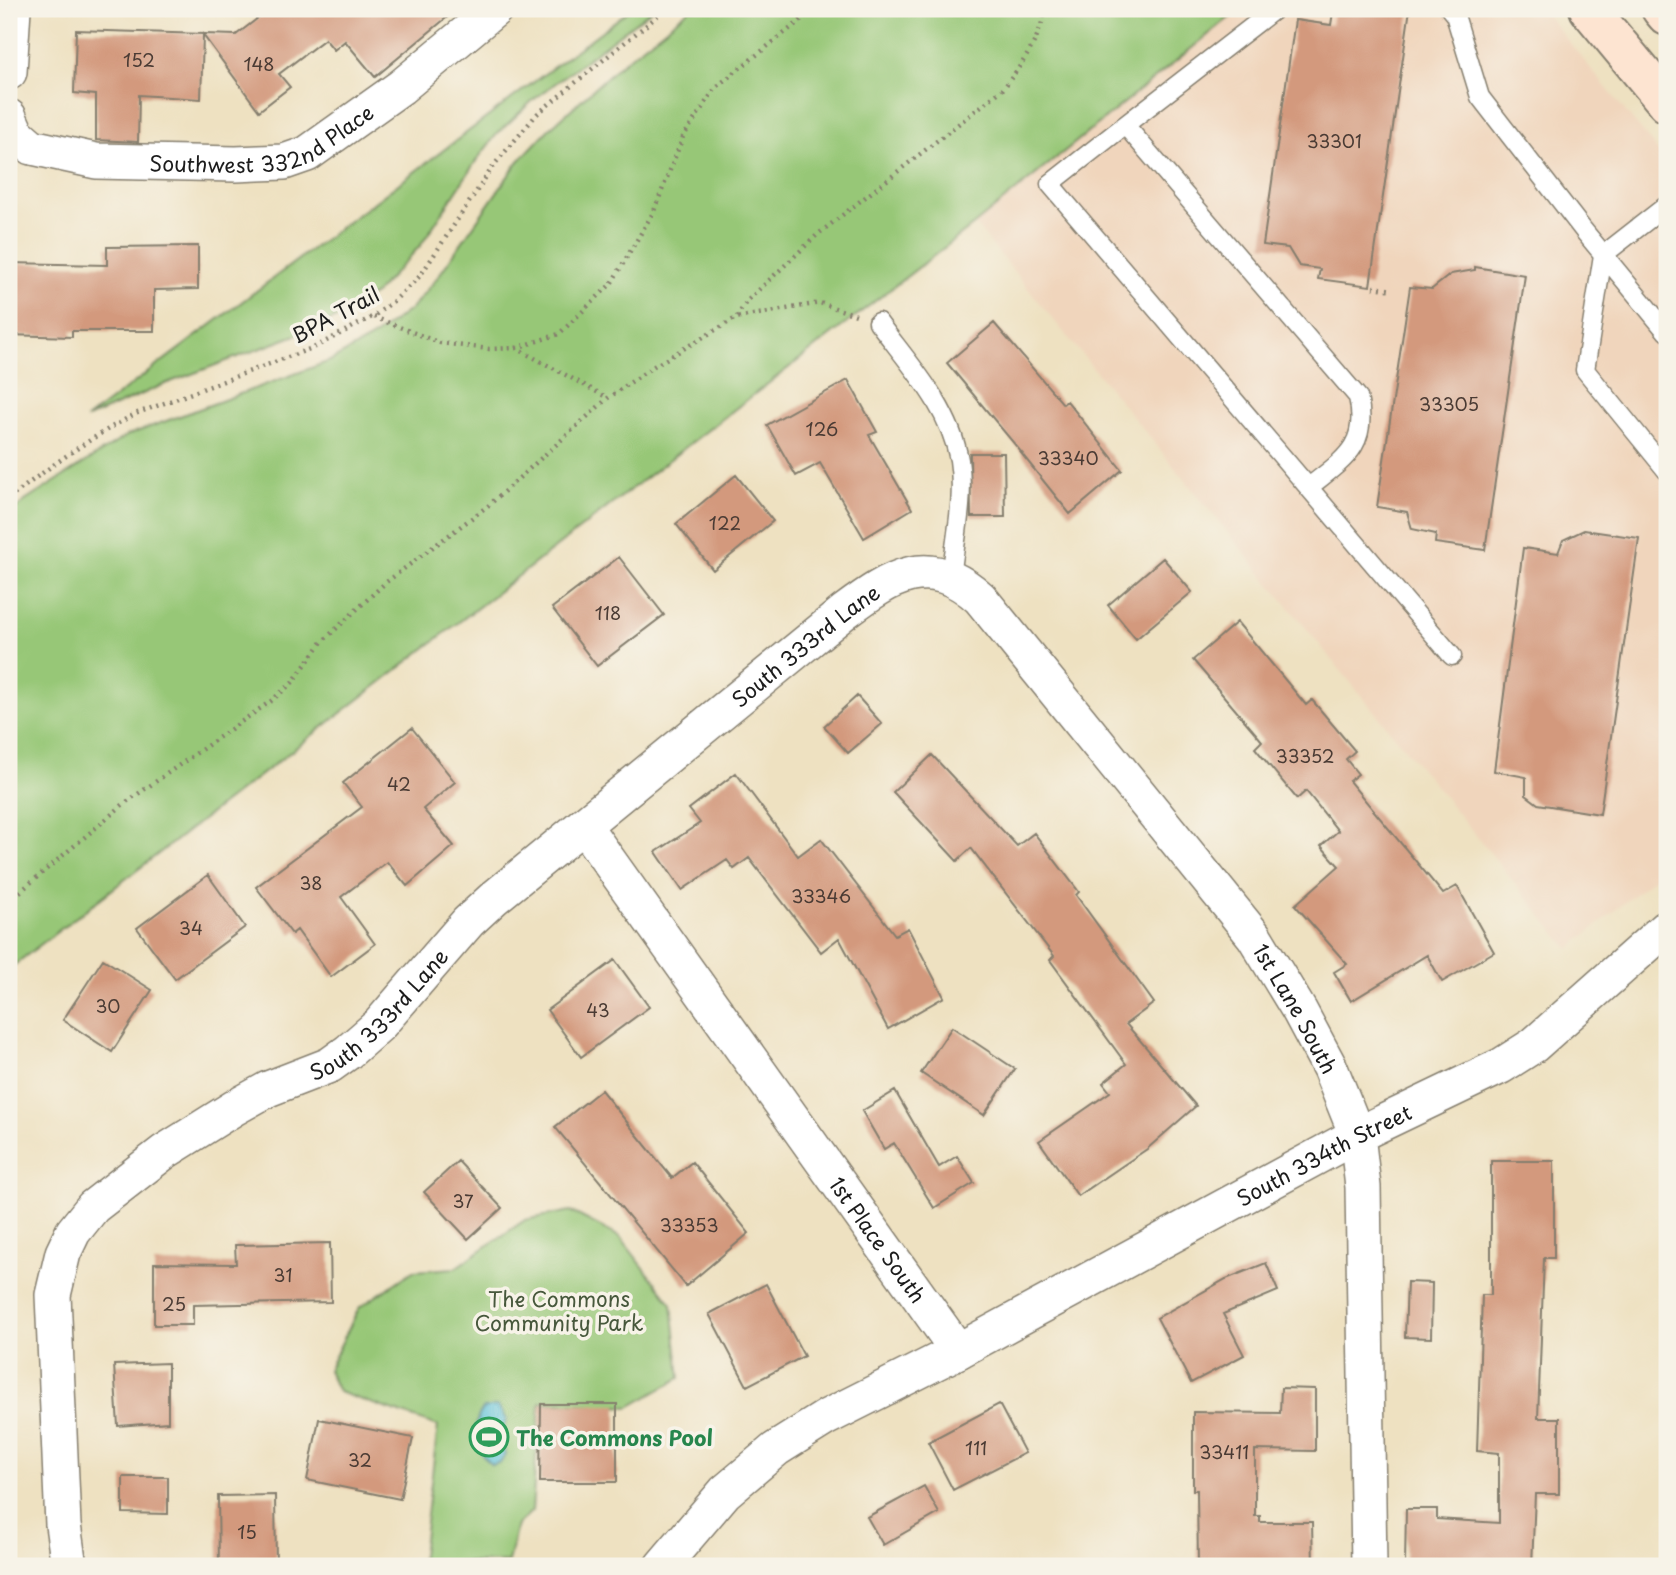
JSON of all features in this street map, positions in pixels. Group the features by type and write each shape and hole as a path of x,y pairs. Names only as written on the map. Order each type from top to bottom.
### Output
{"main road":[{"path":"1590,9 1667,103"},
{"path":"1661,9 1667,16"}],"street":[{"path":"9,72 13,9"},
{"name":"Southwest 332nd Place","path":"9,117 16,133 32,147 96,161 236,164 284,162 307,154 401,87 495,9"},
{"name":"South 333rd Lane","path":"69,1566 63,1525 53,1295 60,1262 74,1232 93,1207 164,1152 246,1101 268,1089 330,1065 348,1052 379,1025 468,922 583,825 866,596 906,575 942,575"},
{"name":"1st Lane South","path":"942,575 964,584 980,598 1254,936 1299,1010 1329,1068 1357,1135 1365,1223 1368,1566"},
{"name":"1st Place South","path":"583,825 958,1351"},
{"name":"South 334th Street","path":"958,1351 1357,1135 1501,1066 1534,1045 1667,927"},
{"path":"662,1566 725,1492 776,1449 827,1417 958,1351"}],"lane":[{"path":"1275,9 1051,184 1452,656"},
{"path":"1450,9 1455,15 1480,97 1603,255 1667,332"},
{"path":"1125,125 1358,397 1362,417 1359,437 1341,461 1309,487"},
{"path":"1667,205 1603,255 1585,370 1667,471"},
{"path":"878,322 943,412 953,437 961,486 942,575"}],"path":[{"name":"BPA Trail","path":"9,499 46,470 107,429 135,414 315,347 373,316 396,299 420,276 494,165 537,114 666,9"},
{"path":"373,316 440,343 489,349 516,348 559,334 611,284 654,211 683,136 716,87 815,9"},
{"path":"736,318 746,302 817,235 1003,89 1025,60 1039,32 1045,9"},
{"path":"1373,287 1393,290"},
{"path":"9,901 125,803 285,689 322,642 385,583 489,505 608,398 654,366 736,318 820,303 878,322"},
{"path":"516,348 608,398"}],"shaded area":[{"path":"1240,9 1542,9 1667,162 1667,867 1569,949 975,224"}],"green space":[{"path":"631,9 653,9 532,101 497,134 421,245 376,293 339,317 307,331 165,384 86,419"},
{"path":"690,9 1240,9 975,224 9,969 9,514 128,435 330,361 370,339 412,308 437,278 518,162 547,131 621,64"},
{"name":"The Commons Community Park","path":"570,1211 620,1237 672,1304 680,1378 629,1407 540,1402 532,1511 517,1525 508,1562 421,1563 438,1426 338,1392 328,1370 359,1308 413,1271 455,1268 525,1220"}],"water":[{"name":"The Commons Pool","path":"497,1406 507,1419 501,1435 505,1455 501,1462 492,1465 478,1446 476,1430 484,1408"}],"building":[{"path":"270,9 457,9 375,77 345,41 334,50 325,39 279,74 290,87 259,111 203,35 201,99 139,95 138,142 96,140 96,95 74,93 76,30 236,35"},
{"path":"1344,9 1410,9 1370,286 1318,279 1320,269 1299,266 1288,248 1263,245 1295,20 1331,25 1333,12"},
{"path":"198,246 198,289 154,290 154,331 72,331 72,337 9,335 9,263 107,265 107,247"},
{"path":"1475,267 1525,275 1485,550 1435,543 1436,534 1412,529 1407,512 1377,507 1410,287 1432,289 1451,274 1475,270"},
{"path":"994,323 1063,404 1067,401 1122,470 1070,514 947,363"},
{"path":"848,380 877,432 869,435 912,509 864,538 820,463 796,476 767,425"},
{"path":"970,453 1004,453 1005,517 971,517"},
{"path":"736,475 773,521 713,570 676,524"},
{"path":"1584,530 1639,538 1600,814 1538,804 1526,795 1526,777 1494,771 1523,548 1558,553 1563,540"},
{"path":"619,557 664,615 597,666 552,608"},
{"path":"1163,558 1192,592 1136,639 1108,605"},
{"path":"1237,622 1306,705 1312,700 1355,751 1346,759 1358,774 1349,781 1443,894 1457,886 1494,952 1442,982 1427,955 1351,1001 1334,972 1347,964 1295,905 1339,866 1321,846 1338,831 1306,791 1297,799 1255,748 1262,741 1193,660"},
{"path":"857,696 882,724 848,753 824,726"},
{"path":"412,728 455,782 423,809 454,846 407,886 387,862 341,897 375,944 331,977 297,930 292,934 256,887 362,807 343,783"},
{"path":"932,755 1017,846 1034,833 1079,892 1076,895 1154,1003 1126,1024 1196,1106 1147,1149 1078,1196 1039,1141 1110,1092 1103,1083 1126,1064 1050,960 1054,956 971,848 957,861 893,792"},
{"path":"736,773 798,856 821,839 895,935 908,928 944,997 888,1029 839,938 821,952 749,858 734,869 727,860 682,890 656,852 700,823 689,809"},
{"path":"208,875 245,927 175,979 137,928"},
{"path":"103,959 152,990 112,1052 63,1020"},
{"path":"615,960 649,1007 581,1057 547,1010"},
{"path":"952,1027 1015,1069 984,1115 921,1073"},
{"path":"601,1090 672,1178 692,1162 749,1233 686,1286 555,1127"},
{"path":"895,1091 939,1167 957,1156 974,1183 934,1208 894,1143 884,1149 862,1111"},
{"path":"458,1161 502,1208 468,1239 424,1192"},
{"path":"1491,1161 1554,1161 1554,1258 1544,1258 1538,1418 1559,1418 1559,1494 1535,1494 1532,1566 1405,1566 1406,1509 1437,1509 1437,1519 1499,1523 1499,1453 1477,1451 1482,1295 1491,1295"},
{"path":"330,1243 331,1302 193,1305 193,1325 154,1325 154,1263 236,1264 235,1245"},
{"path":"1266,1263 1278,1291 1223,1314 1244,1355 1191,1383 1157,1318 1226,1279"},
{"path":"1407,1282 1432,1283 1431,1338 1405,1337"},
{"path":"766,1284 804,1356 747,1386 709,1314"},
{"path":"168,1363 168,1422 118,1426 114,1365"},
{"path":"1281,1388 1315,1389 1315,1451 1255,1450 1255,1516 1260,1516 1260,1522 1312,1522 1313,1566 1198,1566 1197,1490 1193,1490 1193,1412 1280,1413"},
{"path":"541,1404 617,1404 617,1482 540,1482"},
{"path":"999,1404 1025,1453 953,1490 928,1442"},
{"path":"319,1419 413,1438 400,1499 307,1480"},
{"path":"123,1477 168,1477 168,1514 123,1513"},
{"path":"924,1486 939,1513 883,1545 867,1517"},
{"path":"275,1495 276,1566 219,1566 218,1496"}],"place":[{"name":"The Commons Pool","path":"489,1437"}]}
